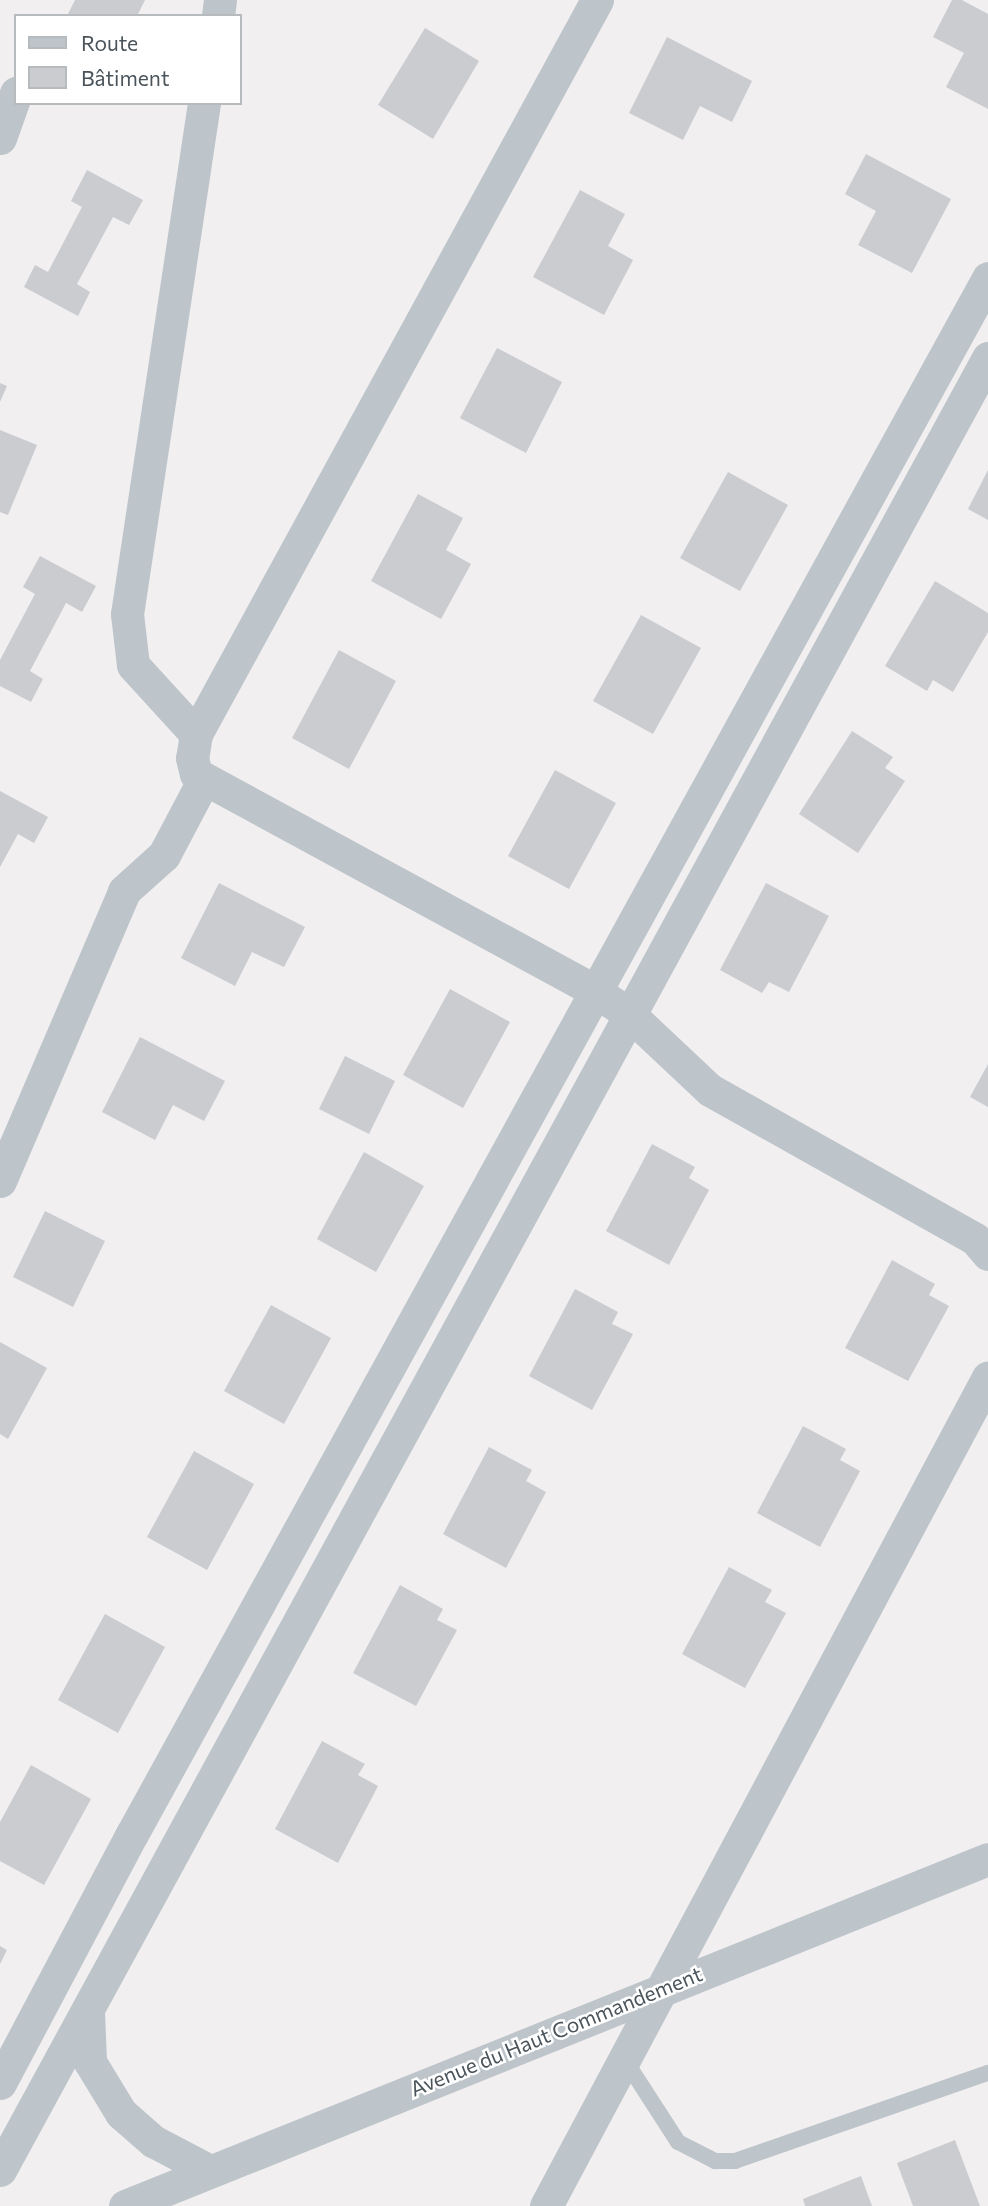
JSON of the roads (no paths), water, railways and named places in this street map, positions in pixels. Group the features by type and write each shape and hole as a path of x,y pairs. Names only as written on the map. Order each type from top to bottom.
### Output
{"street":[{"path":"597,0 196,734 192,758 203,781 491,931 595,991 628,1013 710,1090 975,1239 988,1254"},
{"path":"0,138 14,99"},
{"path":"196,734 133,665 127,614 205,105"},
{"path":"0,2083 595,991 988,278"},
{"path":"0,2170 628,1013 988,358"},
{"path":"0,1181 124,891 164,855 203,781"},
{"path":"546,2206 667,1985 988,1377"},
{"name":"Avenue du Haut Commandement","path":"125,2206 667,1985 988,1859"},
{"path":"88,2012 90,2062 121,2113 153,2141 210,2171"}],"lane":[{"path":"625,2060 678,2142 715,2161 735,2161 988,2073"}]}
